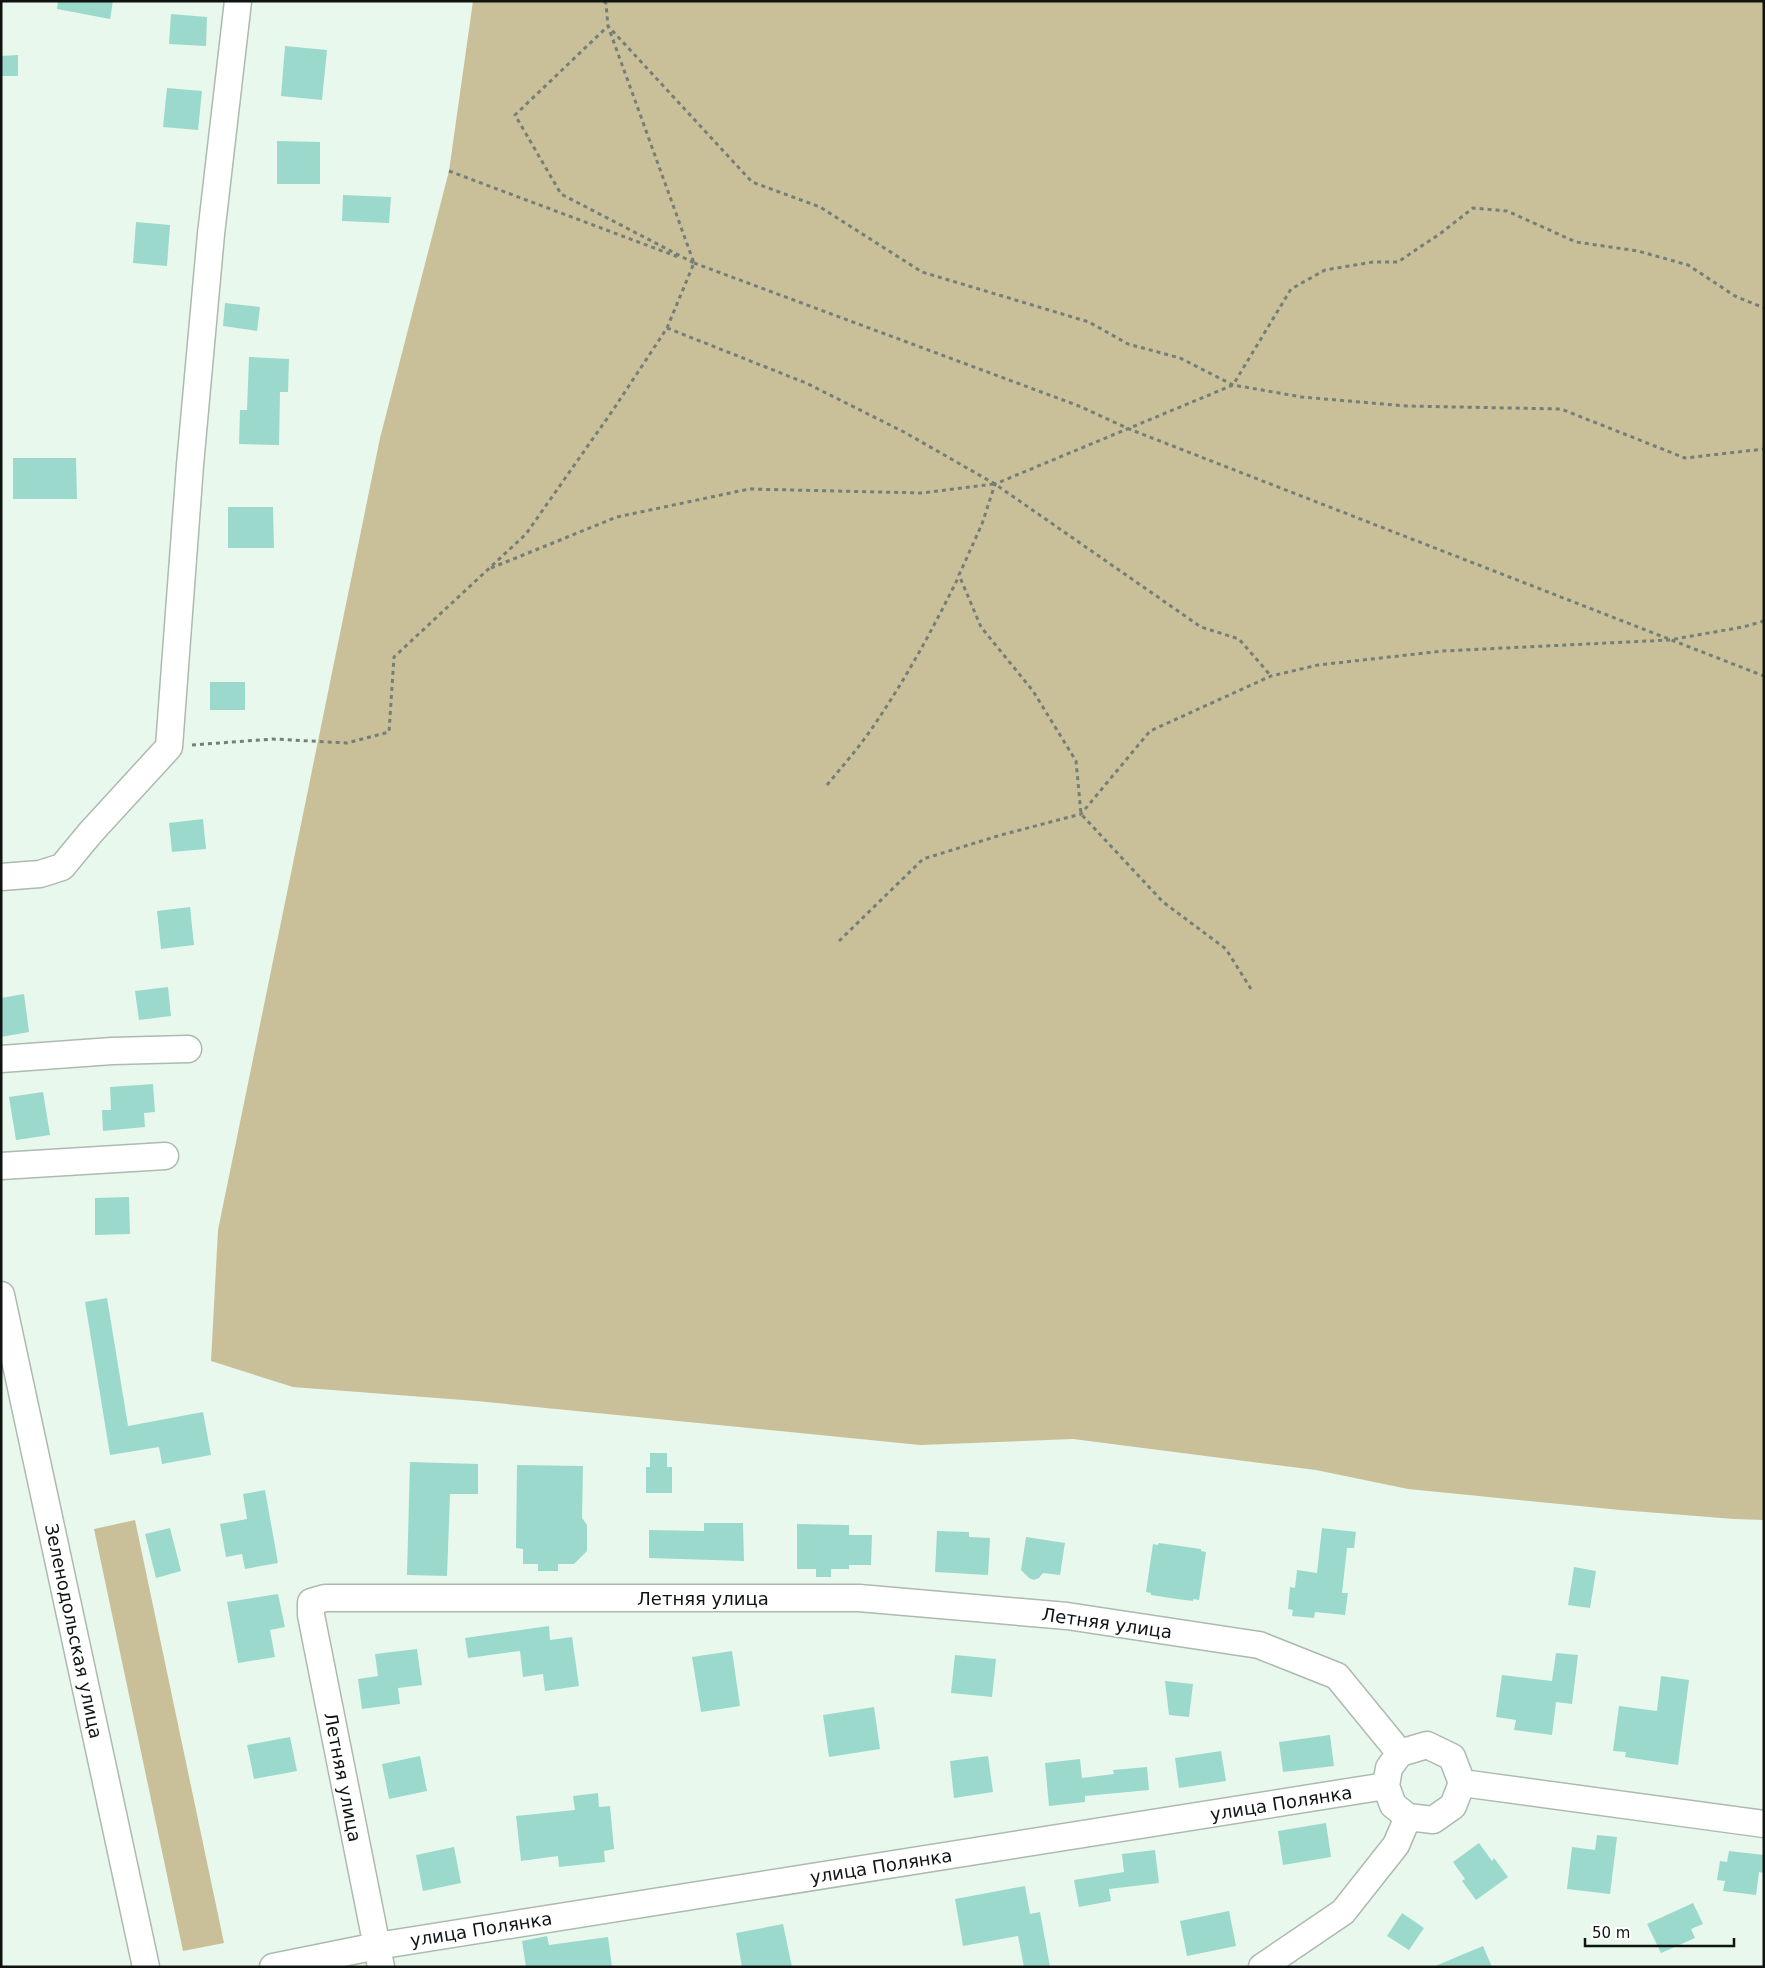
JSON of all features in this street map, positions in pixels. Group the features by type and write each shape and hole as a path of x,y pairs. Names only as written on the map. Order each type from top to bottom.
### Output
{"street":[{"path":"1,877 40,874 62,867 91,832 169,747 190,465 211,234 238,1"},
{"path":"1,1059 112,1051 188,1049"},
{"path":"1,1166 165,1156"},
{"name":"Зеленодольская улица","path":"1,1295 146,1967"},
{"name":"Летняя улица","path":"379,1956 311,1615 311,1602 325,1598 859,1598 1076,1617 1259,1645 1337,1676 1400,1753"},
{"path":"1427,1745 1452,1757 1462,1783 1454,1806 1433,1820 1408,1818 1393,1805 1386,1786 1389,1768 1400,1753 1427,1745"},
{"path":"1462,1783 1764,1824"},
{"name":"улица Полянка","path":"273,1967 379,1956 1386,1786"},
{"path":"1262,1967 1343,1912 1396,1845 1408,1818"}],"path":[{"path":"169,747 273,739 347,743 389,732 394,657 526,534 668,328 694,263 608,26 606,4 604,1"},
{"path":"608,26 516,115 561,194 694,263"},
{"path":"608,26 752,182 820,207 922,272 1089,322 1128,344 1180,358 1233,385 1302,397 1406,406 1561,409 1685,458 1764,449"},
{"path":"449,171 1079,406 1129,429 1764,676"},
{"path":"489,568 617,517 749,489 923,492 994,484 1233,385 1291,289 1324,270 1373,262 1398,262 1441,233 1473,208 1508,211 1576,242 1638,251 1688,265 1735,296 1764,308"},
{"path":"668,328 806,383 904,432 994,484 1201,628 1239,639 1271,676"},
{"path":"828,785 868,735 930,636 982,524 994,484"},
{"path":"959,575 980,627 1033,691 1076,761 1081,814 1163,902 1226,949 1251,989"},
{"path":"839,942 923,859 1001,835 1081,814 1150,731 1271,676 1318,665 1442,651 1668,640 1743,627 1764,621"}],"shaded area":[{"path":"473,1 1764,1 1764,1520 1620,1510 1408,1489 1316,1470 1073,1439 920,1445 476,1401 293,1387 211,1361 218,1230 380,438 449,171"},
{"path":"135,1520 224,1943 183,1951 94,1529"}],"building":[{"path":"58,1 113,1 110,19 57,9"},
{"path":"171,14 207,17 206,46 169,44"},
{"path":"285,46 327,50 322,100 281,96"},
{"path":"18,55 18,76 1,76 1,56"},
{"path":"167,88 202,91 198,130 163,127"},
{"path":"277,141 320,142 320,184 277,184"},
{"path":"343,195 391,197 389,223 342,221"},
{"path":"136,222 170,225 167,266 133,263"},
{"path":"225,303 260,307 257,331 223,326"},
{"path":"249,357 289,359 288,392 280,392 279,445 239,444 240,410 247,410"},
{"path":"13,458 76,458 77,499 13,499"},
{"path":"228,507 273,507 274,548 228,548"},
{"path":"210,682 245,682 245,710 210,710"},
{"path":"203,819 206,849 172,852 169,823"},
{"path":"190,907 194,945 161,949 157,911"},
{"path":"168,987 171,1016 139,1020 135,991"},
{"path":"24,994 29,1032 1,1037 1,998"},
{"path":"153,1084 155,1112 144,1113 145,1127 103,1131 102,1110 111,1110 110,1087"},
{"path":"43,1092 50,1135 16,1140 9,1097"},
{"path":"129,1197 130,1234 95,1235 95,1198"},
{"path":"107,1298 128,1426 203,1412 211,1455 162,1464 159,1447 110,1455 85,1302"},
{"path":"650,1453 667,1453 667,1467 672,1467 672,1493 646,1493 646,1467 650,1467"},
{"path":"410,1462 478,1464 478,1494 450,1494 447,1576 407,1575"},
{"path":"517,1465 583,1466 582,1518 587,1525 587,1551 574,1564 558,1564 558,1571 538,1571 538,1564 523,1564 523,1549 516,1548"},
{"path":"265,1490 278,1563 245,1569 242,1554 226,1557 220,1524 247,1519 243,1494"},
{"path":"704,1523 743,1523 744,1561 649,1558 649,1530 704,1531"},
{"path":"797,1524 849,1525 849,1535 872,1535 871,1565 849,1565 849,1569 831,1569 831,1577 816,1577 816,1569 797,1569"},
{"path":"170,1528 181,1571 156,1578 145,1534"},
{"path":"1322,1528 1356,1532 1354,1548 1347,1548 1342,1593 1348,1593 1345,1615 1315,1612 1314,1618 1292,1616 1293,1610 1288,1609 1290,1587 1295,1588 1297,1570 1317,1573"},
{"path":"937,1531 969,1532 969,1537 990,1538 988,1575 935,1572"},
{"path":"1026,1537 1065,1543 1060,1575 1043,1573 1034,1580 1021,1570"},
{"path":"1159,1543 1201,1549 1201,1551 1206,1552 1199,1600 1177,1599 1151,1595 1151,1593 1146,1592 1153,1544 1158,1545"},
{"path":"1574,1567 1596,1571 1590,1608 1568,1605"},
{"path":"278,1594 285,1627 270,1630 275,1657 238,1663 227,1602"},
{"path":"549,1626 550,1640 572,1637 579,1686 545,1691 543,1674 523,1677 520,1651 468,1658 465,1638"},
{"path":"417,1649 422,1685 398,1688 400,1704 362,1709 358,1679 378,1676 375,1654"},
{"path":"732,1651 740,1706 701,1712 692,1657"},
{"path":"1556,1653 1578,1655 1572,1704 1556,1702 1552,1735 1514,1730 1516,1720 1496,1717 1502,1675 1552,1681"},
{"path":"955,1655 996,1659 992,1697 951,1693"},
{"path":"1661,1676 1689,1680 1678,1765 1625,1757 1626,1752 1613,1751 1619,1706 1657,1711"},
{"path":"1165,1681 1193,1684 1189,1717 1169,1715"},
{"path":"874,1707 880,1749 829,1757 823,1715"},
{"path":"1330,1735 1334,1766 1283,1772 1279,1742"},
{"path":"290,1737 297,1771 254,1779 247,1745"},
{"path":"1221,1751 1226,1781 1179,1788 1175,1758"},
{"path":"420,1756 427,1791 389,1799 382,1764"},
{"path":"988,1756 993,1792 954,1798 950,1761"},
{"path":"1080,1759 1082,1778 1114,1774 1113,1770 1147,1767 1149,1790 1085,1796 1085,1802 1049,1806 1045,1763"},
{"path":"598,1793 599,1807 610,1806 614,1849 604,1851 605,1862 559,1867 558,1856 521,1861 516,1816 575,1810 573,1796"},
{"path":"1326,1823 1331,1857 1283,1865 1278,1831"},
{"path":"1597,1835 1617,1837 1610,1894 1567,1889 1572,1847 1595,1850"},
{"path":"1479,1843 1492,1861 1494,1858 1508,1877 1476,1900 1462,1881 1465,1879 1453,1862"},
{"path":"454,1847 461,1883 423,1891 416,1855"},
{"path":"1155,1850 1159,1883 1109,1889 1111,1901 1079,1907 1074,1880 1124,1872 1122,1854"},
{"path":"1729,1851 1764,1855 1764,1873 1759,1872 1756,1895 1723,1891 1725,1881 1717,1880 1720,1861 1727,1862"},
{"path":"1025,1886 1030,1914 1040,1912 1050,1967 1024,1967 1018,1936 963,1946 955,1899"},
{"path":"1693,1903 1703,1924 1691,1929 1695,1938 1661,1953 1647,1924"},
{"path":"1229,1911 1236,1946 1187,1956 1180,1921"},
{"path":"1402,1913 1424,1928 1409,1950 1387,1936"},
{"path":"783,1924 792,1967 742,1967 736,1933"},
{"path":"547,1936 549,1945 608,1937 612,1967 526,1967 522,1941"},
{"path":"1483,1946 1492,1967 1433,1967"}]}
